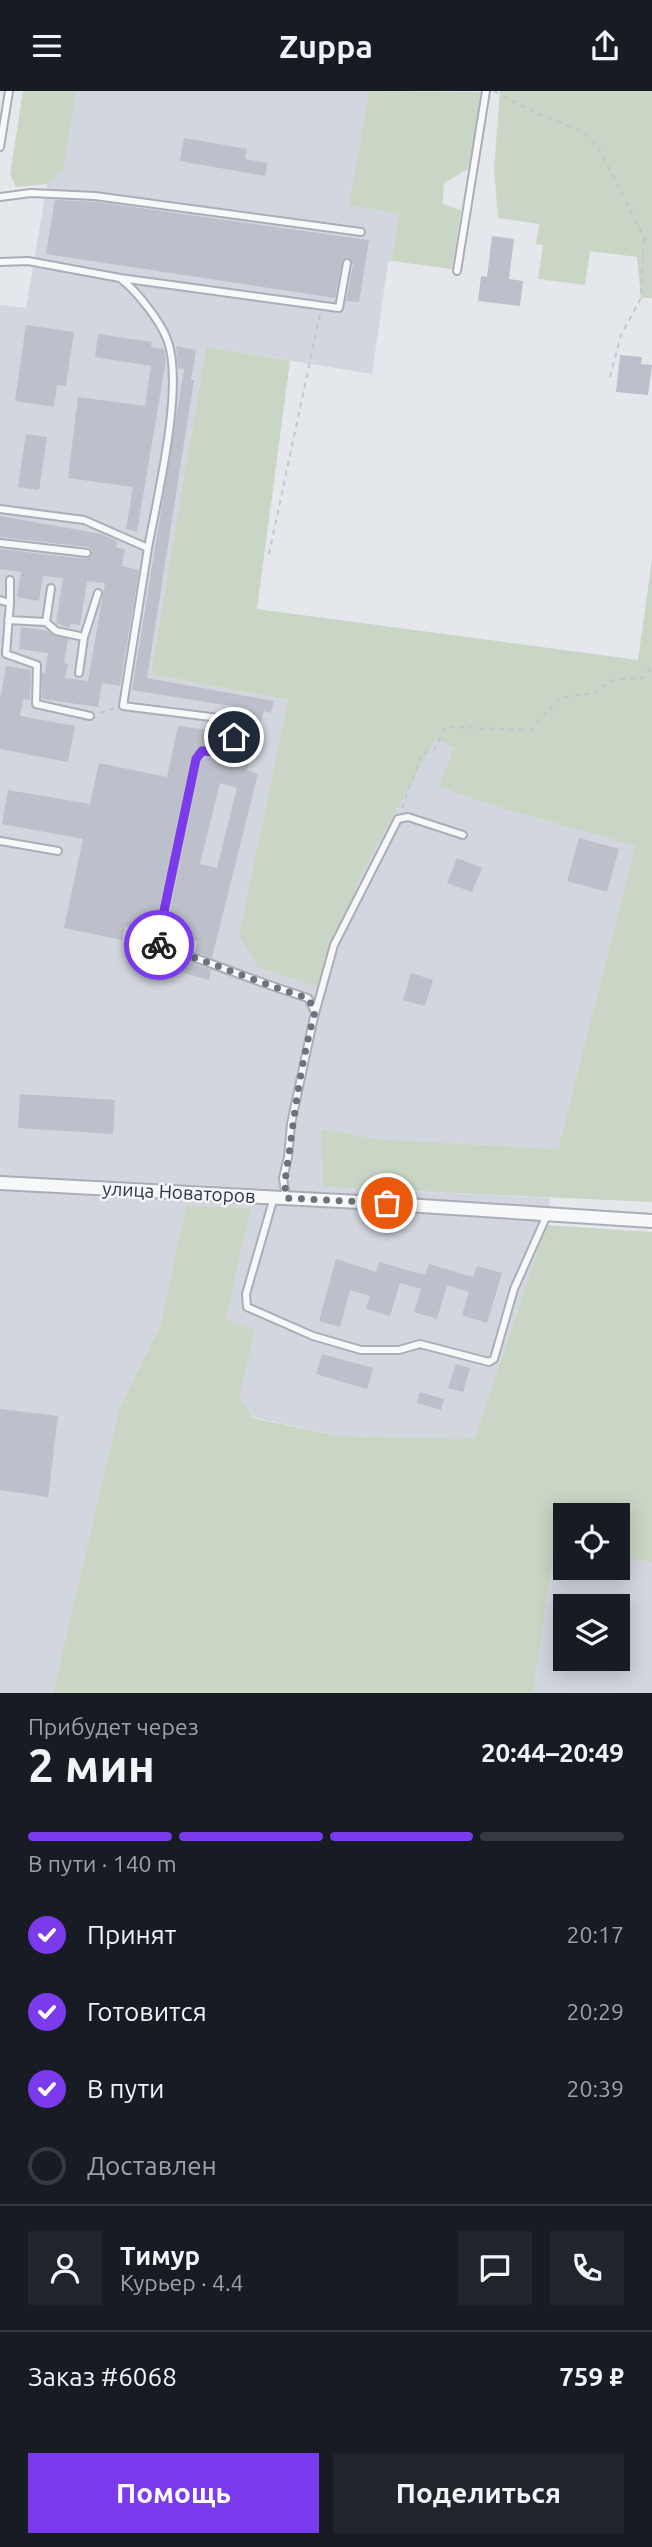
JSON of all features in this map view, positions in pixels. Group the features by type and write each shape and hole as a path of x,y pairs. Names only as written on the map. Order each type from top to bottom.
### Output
{"street":[{"name":"улица Новаторов","path":"0,1183 280,1197 652,1221"}],"lane":[{"path":"0,147 9,91"},
{"path":"457,271 486,91"},
{"path":"0,197 31,193 95,196 361,232"},
{"path":"0,263 28,261 120,278 339,308 347,263"},
{"path":"120,278 133,288 167,338 171,356 173,399 123,706 235,720 233,753 202,751 196,759 157,944 244,978 308,998 315,1012"},
{"path":"0,509 84,520 148,548"},
{"path":"0,543 88,553"},
{"path":"10,580 6,655 37,666 36,704 90,716"},
{"path":"46,621 51,588"},
{"path":"79,673 84,637 98,593"},
{"path":"0,600 10,603"},
{"path":"8,620 46,621 56,632 84,637"},
{"path":"463,835 408,817 398,819 334,945 315,1012 291,1124 280,1197 246,1294 247,1307 313,1336 361,1350 399,1350 421,1344 489,1362 494,1359 514,1289 547,1214"},
{"path":"0,841 58,851"}],"path":[{"path":"493,91 544,116 571,124 585,133 597,145 644,237 652,243"},
{"path":"610,377 621,335 640,298 644,237"},
{"path":"269,554 322,306"},
{"path":"398,819 422,753 434,750 446,727 531,730 559,698 594,693 613,680 642,678 652,666"},
{"path":"90,716 123,706"}],"shaded area":[{"path":"76,91 369,91 349,205 400,214 392,261 388,262 372,374 206,347 151,674 288,700 239,935 318,987 362,873 436,739 454,748 438,786 484,803 635,846 558,1149 377,1139 321,1130 323,1187 550,1198 546,1225 475,1439 338,1436 253,1417 238,1397 255,1332 226,1319 251,1208 186,1206 160,1326 119,1410 53,1693 0,1693 0,305 26,308 47,184 63,168"},
{"path":"553,1557 553,1580 630,1580 630,1559 652,1562 652,1693 533,1693"}],"green space":[{"path":"23,91 76,91 63,169 47,184 16,187 10,175"},
{"path":"369,91 483,92 468,169 444,183 443,204 461,210 452,269 392,261 399,214 349,205"},
{"path":"500,91 652,91 652,298 641,298 637,257 590,251 585,285 538,279 543,245 536,244 539,224 498,218 494,170"},
{"path":"206,347 290,361 257,609 638,660 652,559 652,1202 323,1187 321,1129 377,1139 558,1149 635,846 484,803 438,786 454,748 436,739 362,873 318,987 258,967 239,935 288,700 151,674"},
{"path":"186,1206 251,1208 226,1319 255,1331 239,1397 253,1418 338,1436 475,1439 546,1225 652,1232 652,1562 630,1559 630,1503 553,1503 553,1557 533,1693 53,1693 119,1410 160,1326"}],"building":[{"path":"184,138 247,149 245,159 267,163 265,176 180,161"},
{"path":"55,200 97,202 369,240 359,302 346,301 353,264 347,257 342,261 335,298 46,254"},
{"path":"492,236 514,239 509,279 523,281 520,306 478,301 481,276 487,277"},
{"path":"26,325 74,332 66,386 57,385 54,407 15,401"},
{"path":"98,334 152,342 151,347 164,349 166,360 137,532 126,529 133,487 68,478 78,397 145,406 151,366 95,357"},
{"path":"176,346 196,350 191,380 194,380 147,678 274,701 271,713 264,711 247,770 258,774 212,958 195,952 198,941 165,934 201,761 205,757 236,762 249,709 132,690 184,369 178,368","holes":["220,783 237,788 217,868 200,864"]},
{"path":"620,355 642,357 641,364 652,365 648,395 616,392"},
{"path":"26,434 47,437 39,490 18,487"},
{"path":"0,516 101,534 117,541 116,547 125,549 122,566 139,570 120,686 102,683 98,707 42,699 42,673 45,673 48,653 19,649 21,627 48,631 54,636 68,639 64,663 68,664 65,678 88,681 105,583 87,581 80,625 70,624 70,628 56,623 63,578 43,576 39,601 17,597 21,572 0,569 0,549 86,559 92,556 92,550 88,547 0,537"},
{"path":"6,666 31,670 30,700 23,699 20,716 75,726 68,762 0,749 0,700"},
{"path":"178,726 224,732 221,747 200,746 191,757 154,932 125,926 122,940 64,928 83,839 2,824 8,790 90,804 99,763 167,777"},
{"path":"579,838 619,849 607,892 567,881"},
{"path":"457,858 482,868 472,892 447,883"},
{"path":"132,942 211,970 209,980 129,957"},
{"path":"411,973 433,980 425,1006 403,1000"},
{"path":"20,1094 115,1100 113,1134 18,1128"},
{"path":"336,1259 376,1272 379,1262 425,1275 429,1264 473,1277 477,1266 502,1273 487,1323 462,1315 469,1292 447,1285 437,1319 414,1312 421,1289 400,1283 390,1316 366,1309 370,1296 350,1290 340,1327 319,1321"},
{"path":"322,1354 373,1368 367,1389 316,1374"},
{"path":"456,1364 470,1368 463,1392 448,1388"},
{"path":"420,1392 444,1399 441,1410 417,1403"},
{"path":"0,1409 58,1416 48,1497 0,1490"}],"way so far":[{"path":"159,945 244,978 308,998 315,1012 291,1124 283,1178 286,1198 387,1203"}],"route":[{"path":"159,945 157,944 196,759 202,751 233,753 234,737"}]}
